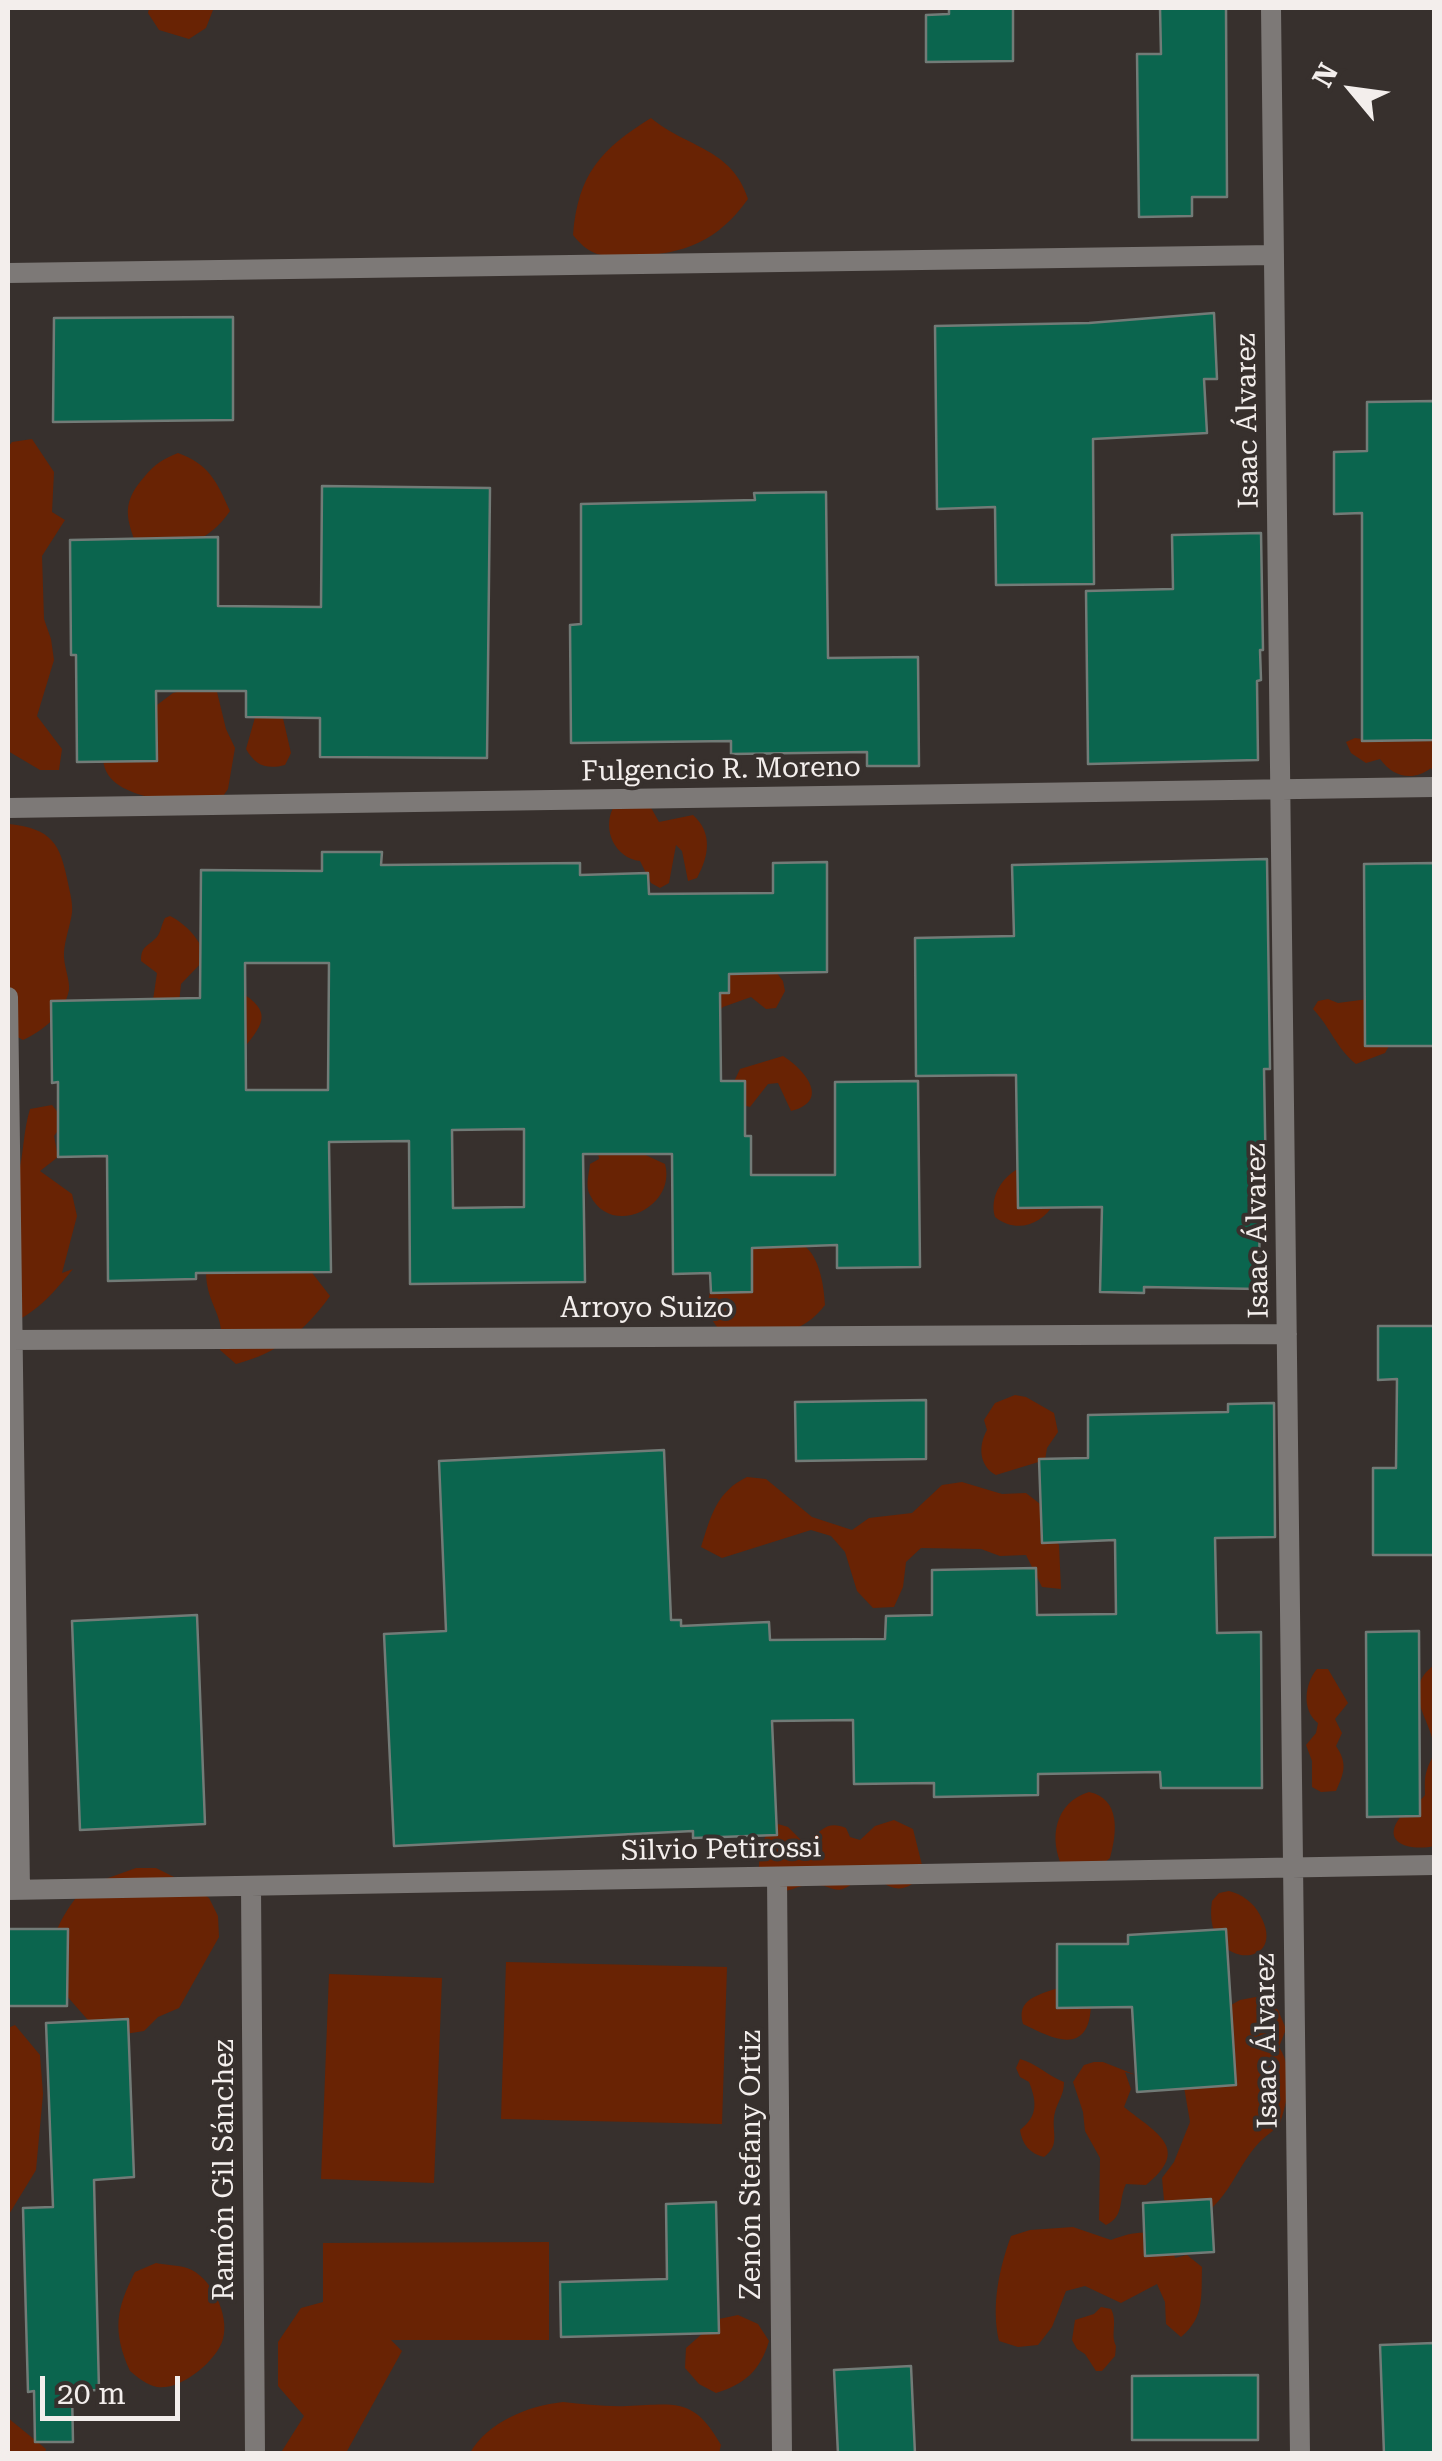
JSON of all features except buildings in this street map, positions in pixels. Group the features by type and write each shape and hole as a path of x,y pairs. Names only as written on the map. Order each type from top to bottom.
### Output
{"street":[{"name":"Isaac Álvarez","path":"1271,8 1300,2454"},
{"path":"8,274 1274,255"},
{"name":"Fulgencio R. Moreno","path":"8,808 1434,788"},
{"path":"8,997 14,1890"},
{"name":"Arroyo Suizo","path":"10,1340 1287,1334"},
{"name":"Silvio Petirossi","path":"14,1890 1434,1865"},
{"name":"Zenón Stefany Ortiz","path":"778,1877 782,2454"},
{"name":"Ramón Gil Sánchez","path":"251,1886 254,2454"}],"shaded area":[{"path":"149,8 213,10 206,28 189,39 159,30"},
{"path":"651,118 720,159 741,182 748,199 725,225 685,248 625,257 593,252 573,235 580,195 595,165 606,153"},
{"path":"32,439 54,472 52,512 65,520 42,556 44,619 54,660 37,716 62,749 59,770 40,770 8,751 8,447 12,442"},
{"path":"178,453 211,475 230,511 202,538 141,558 128,516 131,497 152,468"},
{"path":"198,687 217,692 235,748 228,789 217,805 148,797 116,783 106,771 103,756 115,717"},
{"path":"256,714 282,714 291,753 285,765 262,765 246,749"},
{"path":"1434,730 1434,774 1431,768 1404,776 1380,759 1366,763 1351,753 1346,742 1355,738 1383,742 1391,736"},
{"path":"649,804 659,822 693,815 704,829 707,845 697,878 688,881 682,851 676,845 669,883 660,888 651,883 640,861 624,855 613,842 609,825 613,808"},
{"path":"9,824 35,830 52,840 61,858 72,906 64,952 69,986 66,999 52,1021 23,1040 8,1032"},
{"path":"170,916 192,933 206,958 181,984 179,1003 153,1000 157,973 141,961 143,950 158,936 165,918"},
{"path":"729,967 776,972 785,991 776,1008 766,1009 751,997 723,1007 709,1021 712,999 720,993"},
{"path":"241,992 257,1006 262,1018 244,1048"},
{"path":"1368,999 1394,1037 1385,1053 1356,1064 1349,1058 1313,1009 1318,1001 1338,1003"},
{"path":"783,1056 806,1076 812,1093 810,1100 791,1111 778,1083 768,1084 750,1107 740,1104 731,1088 740,1069"},
{"path":"52,1105 65,1121 54,1136 58,1157 40,1171 72,1194 77,1216 62,1273 73,1269 39,1306 12,1323 18,1176 26,1126 30,1109"},
{"path":"639,1152 665,1164 666,1179 661,1193 640,1212 612,1215 600,1208 589,1191 590,1164 599,1159 598,1153"},
{"path":"1022,1167 1055,1203 1036,1222 1020,1226 995,1217 994,1201 1004,1181"},
{"path":"748,1230 798,1242 813,1256 825,1305 802,1326 776,1333 748,1332 717,1327 706,1311 717,1259"},
{"path":"306,1265 330,1296 289,1339 265,1354 236,1364 220,1350 221,1328 206,1271"},
{"path":"1015,1395 1054,1413 1058,1432 1047,1448 1045,1460 996,1475 986,1466 982,1455 987,1430 984,1420 995,1403"},
{"path":"747,1477 766,1479 812,1517 852,1530 869,1518 912,1513 942,1485 962,1482 1002,1494 1026,1493 1044,1507 1048,1528 1059,1545 1061,1589 1042,1587 1026,1555 921,1548 906,1562 903,1587 894,1607 873,1608 857,1591 845,1552 831,1536 811,1530 722,1558 701,1547 721,1498"},
{"path":"1434,1665 1434,1747 1418,1695 1424,1675"},
{"path":"1317,1669 1328,1669 1348,1703 1335,1719 1342,1733 1336,1746 1344,1769 1336,1791 1321,1792 1312,1787 1312,1761 1306,1745 1316,1733 1318,1723 1309,1711 1307,1696"},
{"path":"1434,1751 1434,1846 1417,1848 1401,1844 1394,1834 1395,1826 1425,1795 1425,1776"},
{"path":"1089,1792 1107,1802 1115,1828 1110,1858 1091,1874 1063,1868 1056,1845 1062,1813 1068,1804"},
{"path":"894,1820 913,1829 924,1873 910,1886 889,1886 869,1869 840,1890 814,1885 778,1891 759,1869 762,1844 778,1824 788,1827 802,1841 812,1840 822,1829 835,1825 846,1828 850,1837 860,1840 875,1826"},
{"path":"136,1868 156,1868 209,1898 218,1916 219,1937 179,2008 158,2017 144,2031 125,2034 106,2030 87,2019 45,1971 61,1921 91,1879 97,1882"},
{"path":"1229,1891 1247,1900 1260,1915 1266,1933 1264,1946 1256,1953 1231,1951 1219,1941 1212,1924 1212,1901 1219,1893"},
{"path":"506,1962 727,1967 722,2124 501,2119"},
{"path":"329,1974 442,1978 434,2183 321,2179"},
{"path":"1058,1988 1091,2005 1089,2021 1077,2038 1057,2038 1023,2024 1026,2003"},
{"path":"1261,1996 1278,2010 1286,2029 1279,2047 1287,2066 1285,2106 1279,2127 1255,2147 1224,2195 1202,2216 1164,2200 1162,2178 1174,2162 1190,2122 1183,2081 1222,2010 1240,2000"},
{"path":"15,2025 40,2055 43,2094 36,2170 8,2216 8,2028"},
{"path":"1020,2059 1064,2082 1054,2119 1053,2147 1044,2157 1031,2151 1021,2135 1020,2130 1033,2114 1034,2102 1029,2082 1020,2077 1016,2068"},
{"path":"1094,2062 1136,2075 1125,2072 1131,2089 1124,2107 1158,2134 1168,2152 1159,2172 1146,2185 1126,2184 1119,2212 1106,2225 1099,2220 1100,2158 1085,2131 1073,2082 1084,2065"},
{"path":"1073,2227 1111,2240 1141,2233 1171,2239 1175,2258 1187,2255 1202,2267 1200,2305 1189,2329 1181,2337 1166,2324 1165,2302 1157,2284 1121,2303 1085,2286 1066,2291 1052,2327 1038,2345 1018,2347 999,2341 998,2288 1011,2236 1030,2230"},
{"path":"549,2242 549,2340 391,2340 402,2351 346,2453 282,2451 304,2416 278,2386 278,2342 301,2308 323,2302 323,2243"},
{"path":"156,2263 196,2272 217,2298 224,2319 223,2339 213,2356 196,2373 166,2387 150,2384 130,2371 119,2332 120,2309 135,2272"},
{"path":"1101,2307 1111,2309 1113,2314 1116,2346 1115,2356 1102,2371 1096,2371 1072,2340 1075,2320 1094,2314"},
{"path":"738,2315 758,2324 769,2341 750,2375 716,2393 699,2384 685,2368 686,2348 719,2319"},
{"path":"563,2402 682,2407 702,2418 711,2429 721,2445 719,2453 470,2453 487,2433 510,2417"},
{"path":"8,2418 46,2449 45,2453 8,2453"}]}
